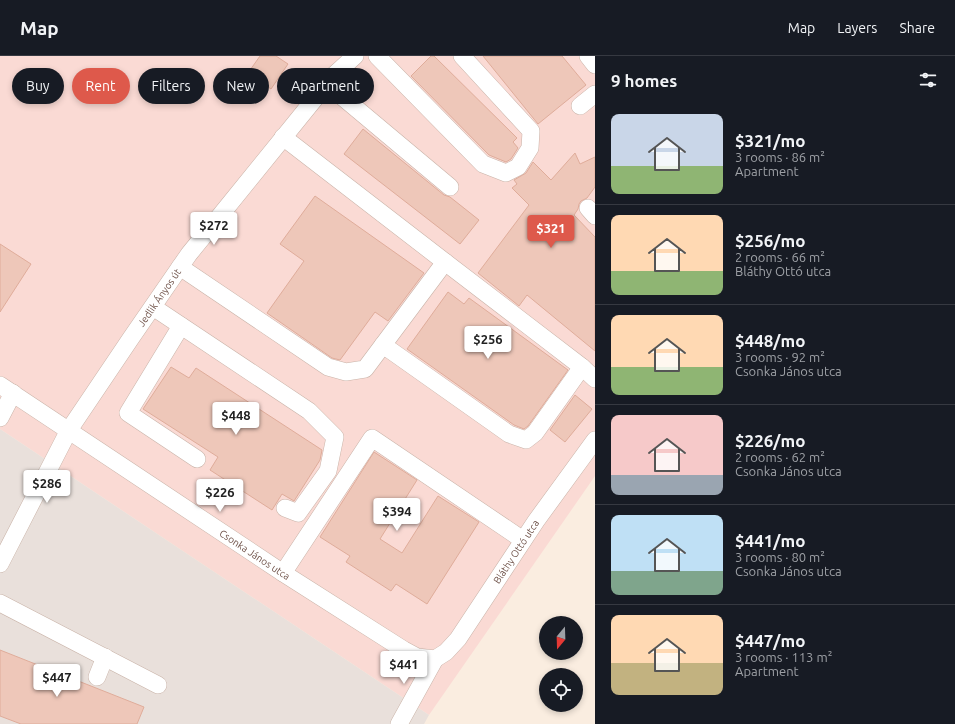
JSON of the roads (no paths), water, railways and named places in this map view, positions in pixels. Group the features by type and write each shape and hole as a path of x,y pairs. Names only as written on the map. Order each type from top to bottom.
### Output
{"street":[{"name":"Jedlik Ányos út","path":"342,68 355,56"},
{"path":"377,56 483,164 506,173 518,167 530,148 531,131 462,56"},
{"path":"588,56 595,65"},
{"path":"580,106 595,94"},
{"name":"Jedlik Ányos út","path":"0,564 69,430 189,254 310,104"},
{"path":"351,104 450,187"},
{"path":"283,137 582,367 595,379"},
{"path":"180,267 249,306 328,366 346,372 365,370 445,262"},
{"path":"153,307 310,411 335,437 328,471 298,513 285,508"},
{"path":"181,326 128,413 197,459"},
{"path":"383,345 508,434 526,440 535,433 582,367"},
{"path":"0,418 7,389"},
{"name":"Csonka János utca","path":"7,389 283,573 404,650 417,657 434,659"},
{"path":"283,573 372,438 523,540"},
{"name":"Bláthy Ottó utca","path":"434,659 446,652 458,639 523,540 595,440"},
{"path":"0,603 158,685"},
{"path":"97,677 105,657"},
{"path":"398,724 434,659"}]}
